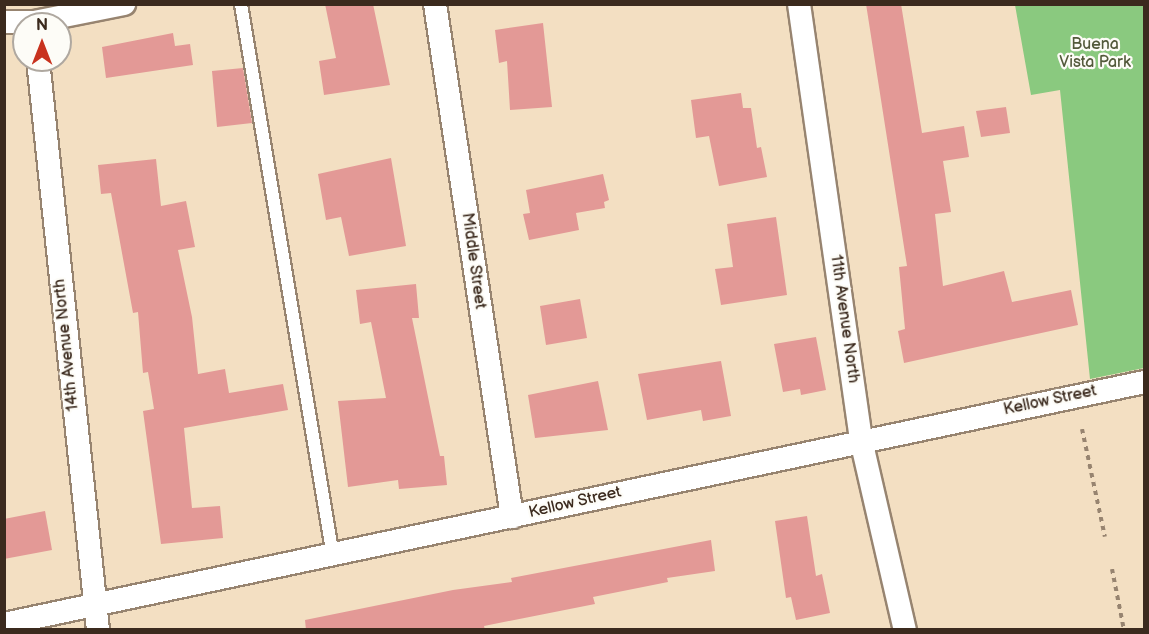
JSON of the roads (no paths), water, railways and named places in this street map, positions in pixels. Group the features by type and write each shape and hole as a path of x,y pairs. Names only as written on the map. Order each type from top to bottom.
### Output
{"street":[{"path":"69,12 124,4"},
{"name":"Middle Street","path":"435,4 512,517"},
{"name":"11th Avenue North","path":"799,4 861,440 905,630"},
{"name":"14th Avenue North","path":"39,72 98,630"},
{"name":"Kellow Street","path":"4,624 94,607 861,440 1144,382"}],"lane":[{"path":"241,4 333,556"}],"park label":[{"name":"Buena Vista Park","path":"1095,54"}]}
